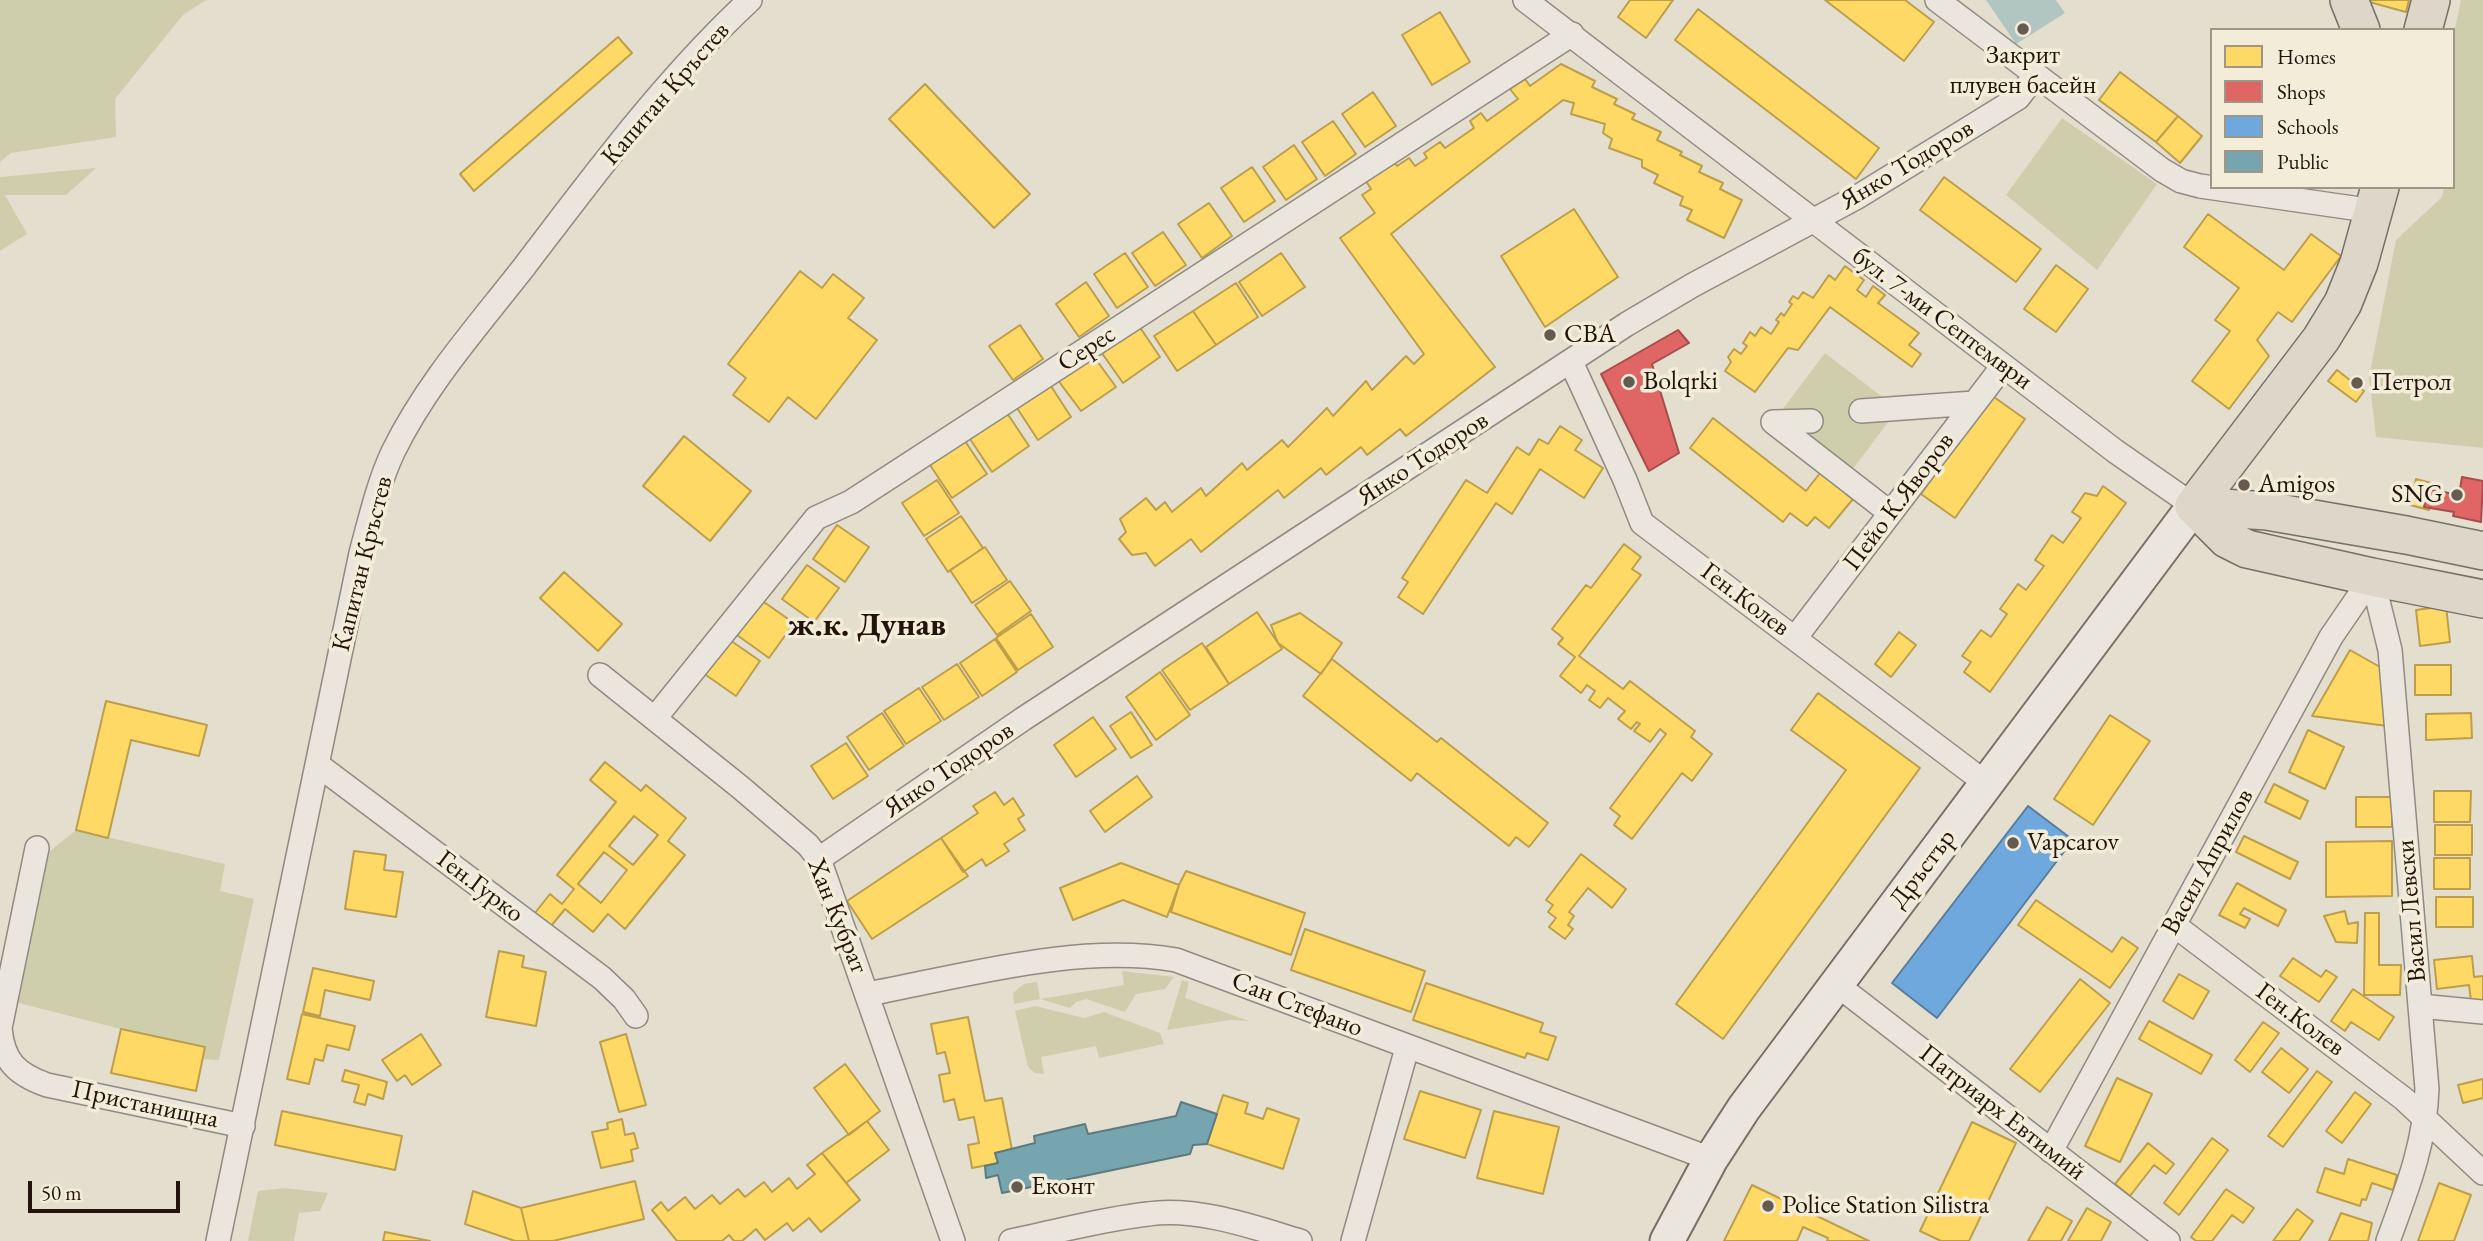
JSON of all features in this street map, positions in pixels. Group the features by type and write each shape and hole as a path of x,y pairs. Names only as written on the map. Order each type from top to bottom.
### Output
{"main road":[{"path":"2349,0 2360,28"},
{"path":"2424,28 2431,0"},
{"path":"2194,506 2321,339 2343,303 2359,263 2377,199"},
{"path":"2232,457 2237,487 2247,499 2267,511"},
{"path":"2194,506 2267,511 2483,551"},
{"path":"2194,506 2227,539 2247,549 2483,599"}],"street":[{"name":"Капитан Кръстев","path":"218,1241 361,553 374,503 392,454 416,409 638,120 685,65 750,0"},
{"name":"бул. 7-ми Септември","path":"1525,0 2115,451 2194,506"},
{"path":"1937,0 2162,170 2181,181 2210,187"},
{"name":"Серес","path":"655,718 816,518 851,502 1572,34"},
{"name":"Янко Тодоров","path":"820,859 1023,719 1570,362 1693,285 1859,196 2018,98 2035,76"},
{"path":"2241,189 2377,199"},
{"name":"Ген.Колев","path":"1570,362 1642,523 1987,783"},
{"name":"Пейо К.Яворов","path":"1795,638 2003,366"},
{"path":"1861,411 1974,404"},
{"path":"1811,421 1773,422 1889,512"},
{"name":"Дръстър","path":"1667,1241 1711,1159 1744,1108 2194,506"},
{"name":"Васил Априлов","path":"2050,1151 2331,637 2372,577"},
{"name":"Васил Левски","path":"2372,577 2390,650 2427,1089 2426,1117 2420,1151 2388,1241"},
{"name":"Хан Кубрат","path":"600,675 740,787 808,845 820,859 953,1241"},
{"name":"Ген.Гурко","path":"318,765 602,978 636,1016"},
{"name":"Пристанищна","path":"37,848 0,1028 2,1049 13,1066 28,1078 47,1085 243,1126"},
{"name":"Ген.Колев","path":"2174,925 2426,1117 2483,1173"},
{"name":"Сан Стефано","path":"868,994 1059,958 1147,955 1175,960 1711,1159"},
{"name":"Патриарх Евтимий","path":"1836,984 2168,1241"},
{"path":"2420,1006 2483,1012"},
{"path":"1353,1241 1407,1048"},
{"path":"1011,1241 1149,1213 1183,1213 1218,1219 1300,1241"}],"green space":[{"path":"0,0 206,0 183,15 115,99 116,137 11,153 0,162"},
{"path":"2461,0 2483,0 2483,448 2376,437 2369,377 2396,240 2442,197 2444,189 2455,189 2455,29"},
{"path":"2062,118 2157,184 2097,270 2006,195"},
{"path":"96,168 66,195 5,195 27,234 0,251 0,177"},
{"path":"1825,353 1898,409 1846,478 1773,422"},
{"path":"76,830 225,864 220,891 254,899 219,1060 202,1059 205,1047 15,1002 49,852"},
{"path":"1122,971 1174,977 1165,989 1136,994 1125,1012 1086,999 1076,1002 1070,1008 1040,999 1124,985"},
{"path":"1182,980 1189,982 1185,998 1249,1021 1230,1020 1167,1030"},
{"path":"1037,982 1040,999 1014,1004 1013,993 1024,984"},
{"path":"1035,1006 1084,1018 1104,1012 1160,1033 1164,1044 1099,1058 1096,1046 1041,1057 1044,1074 1035,1073 1028,1067 1015,1011"},
{"path":"285,1188 328,1193 320,1211 299,1213 294,1241 248,1241 258,1191"}],"water":[{"name":"Закрит плувен басейн","path":"1986,0 2056,0 2065,13 2016,44"}],"building: Homes":[{"path":"1630,0 1673,0 1646,38 1618,17"},
{"path":"1825,0 1905,0 1934,22 1904,61"},
{"path":"2362,0 2409,0 2406,12"},
{"path":"1698,9 1879,148 1856,179 1675,40"},
{"path":"1440,12 1470,62 1432,85 1402,35"},
{"path":"618,37 632,53 474,191 460,174"},
{"path":"1561,64 1595,81 1592,87 1617,99 1614,104 1635,114 1632,119 1661,132 1657,140 1682,152 1680,155 1702,166 1699,172 1723,183 1720,189 1742,200 1724,238 1687,220 1692,210 1680,205 1683,197 1654,183 1658,175 1642,167 1642,160 1609,148 1612,139 1603,133 1605,124 1571,114 1574,103 1563,100 1391,234 1495,367 1406,436 1400,429 1367,455 1361,447 1326,475 1321,468 1284,498 1278,490 1201,552 1191,539 1155,566 1146,553 1132,555 1119,539 1126,532 1120,519 1146,498 1156,510 1165,502 1172,512 1201,488 1206,496 1242,463 1247,470 1282,440 1288,447 1327,408 1333,416 1366,381 1372,390 1406,356 1414,364 1424,354 1340,238 1375,213 1362,195 1371,189 1364,178 1392,159 1397,166 1409,158 1415,166 1427,158 1424,153 1440,142 1445,148 1474,128 1470,121 1481,113 1487,121 1518,99 1510,89 1525,79 1530,86"},
{"path":"2120,72 2178,116 2156,142 2099,100"},
{"path":"925,84 1030,194 994,228 889,119"},
{"path":"1373,92 1396,126 1365,147 1342,114"},
{"path":"2178,116 2202,136 2180,163 2156,142"},
{"path":"1333,121 1356,154 1325,176 1302,142"},
{"path":"1294,145 1317,179 1286,200 1263,167"},
{"path":"1252,167 1275,201 1244,222 1221,188"},
{"path":"1944,177 2041,249 2016,282 1920,210"},
{"path":"1209,203 1232,236 1202,258 1178,224"},
{"path":"1574,209 1618,277 1545,327 1501,256"},
{"path":"2208,214 2284,270 2311,234 2341,256 2292,322 2278,312 2257,340 2269,356 2229,409 2192,381 2230,331 2215,320 2239,288 2184,247"},
{"path":"1163,232 1186,265 1155,286 1132,253"},
{"path":"1125,253 1148,287 1117,308 1094,274"},
{"path":"1281,253 1305,287 1262,316 1239,282"},
{"path":"2056,265 2088,289 2056,332 2024,309"},
{"path":"1845,266 1864,280 1857,290 1866,297 1873,286 1885,295 1878,303 1919,333 1909,345 1921,354 1912,367 1830,307 1798,350 1788,348 1755,392 1725,371 1731,362 1728,357 1734,349 1741,354 1747,346 1743,343 1750,332 1755,336 1761,327 1771,334 1779,322 1776,320 1781,313 1784,316 1792,304 1789,302 1793,296 1798,299 1803,292 1813,298 1829,275 1835,280"},
{"path":"800,271 822,288 833,274 864,298 848,318 877,340 816,419 788,397 769,422 733,395 746,378 728,364"},
{"path":"1086,282 1109,316 1079,337 1056,304"},
{"path":"1236,283 1258,317 1216,345 1193,311"},
{"path":"1193,311 1216,345 1177,371 1154,336"},
{"path":"1137,323 1160,357 1123,383 1099,349"},
{"path":"1020,325 1043,359 1013,380 989,346"},
{"path":"1092,354 1116,387 1081,411 1057,379"},
{"path":"2337,370 2364,391 2356,402 2328,381"},
{"path":"1049,383 1071,417 1038,440 1015,405"},
{"path":"1991,395 2025,419 1955,518 1921,494"},
{"path":"1007,413 1029,446 992,472 970,439"},
{"path":"1713,418 1806,491 1824,468 1850,488 1846,494 1853,499 1829,528 1815,517 1807,526 1790,513 1783,522 1690,448"},
{"path":"1560,426 1582,440 1575,450 1603,468 1584,498 1540,469 1512,514 1496,503 1423,614 1398,597 1408,582 1402,578 1466,480 1487,493 1517,447 1529,455 1539,439 1548,444"},
{"path":"684,436 751,491 710,541 643,486"},
{"path":"965,441 987,474 952,498 930,465"},
{"path":"2416,479 2435,484 2429,510 2410,505"},
{"path":"937,480 959,513 924,536 902,503"},
{"path":"2103,486 2126,503 1990,692 1964,672 1971,662 1962,656 1981,630 1991,637 2007,614 2000,609 2018,584 2026,590 2044,566 2035,560 2052,535 2063,543 2081,518 2072,512 2085,493 2097,496"},
{"path":"961,516 983,548 948,572 926,539"},
{"path":"837,525 869,547 845,582 813,559"},
{"path":"1624,544 1641,557 1632,569 1641,575 1579,656 1623,689 1630,681 1695,731 1691,737 1712,754 1692,781 1682,773 1632,839 1614,825 1620,816 1610,808 1666,734 1660,729 1650,742 1634,731 1640,724 1637,722 1631,729 1618,719 1625,711 1608,698 1600,708 1589,700 1595,691 1587,685 1581,693 1560,676 1575,657 1558,644 1563,638 1552,629 1586,585 1591,588"},
{"path":"985,547 1007,580 972,603 950,570"},
{"path":"807,565 839,588 814,622 782,599"},
{"path":"564,572 622,624 598,651 540,598"},
{"path":"1010,581 1031,611 997,635 975,605"},
{"path":"761,600 794,623 769,658 737,635"},
{"path":"2446,606 2450,642 2420,646 2416,610"},
{"path":"1257,612 1282,649 1229,684 1206,647"},
{"path":"1300,613 1342,643 1321,674 1278,643 1271,625"},
{"path":"1031,614 1053,647 1018,670 996,638"},
{"path":"1899,632 1916,645 1891,677 1875,664"},
{"path":"727,638 760,661 736,696 703,673"},
{"path":"995,639 1017,672 982,696 960,663"},
{"path":"1202,643 1229,684 1190,710 1162,670"},
{"path":"2350,650 2380,667 2387,726 2312,716"},
{"path":"1332,659 1437,742 1441,738 1548,823 1529,847 1516,837 1509,846 1417,773 1411,781 1303,696"},
{"path":"957,664 979,697 944,720 922,687"},
{"path":"2415,665 2451,665 2451,695 2415,695"},
{"path":"1160,672 1190,715 1156,740 1126,697"},
{"path":"919,688 941,721 906,744 884,711"},
{"path":"1818,693 1920,768 1723,1039 1676,1004 1846,770 1791,730"},
{"path":"106,701 207,725 199,756 131,740 108,838 76,830"},
{"path":"1131,712 1152,745 1131,758 1110,726"},
{"path":"882,713 904,746 869,770 847,737"},
{"path":"2471,713 2472,738 2426,740 2426,714"},
{"path":"2110,715 2150,741 2093,825 2054,799"},
{"path":"1093,717 1116,749 1076,777 1054,745"},
{"path":"2308,730 2344,747 2325,789 2289,772"},
{"path":"846,743 868,776 833,799 811,766"},
{"path":"605,762 641,791 646,785 686,818 668,841 685,855 625,929 608,914 593,932 565,909 547,931 531,918 550,894 562,904 574,889 557,875 616,802 590,780","holes":["634,816 658,835 633,865 609,846","604,852 627,870 601,903 578,884"]},
{"path":"1137,776 1152,797 1105,832 1090,811"},
{"path":"2274,784 2308,801 2300,819 2265,802"},
{"path":"2434,791 2471,791 2470,822 2434,822"},
{"path":"995,792 1004,805 1013,798 1024,815 1018,819 1025,830 1004,844 1009,851 986,866 982,859 963,872 941,838 978,813 973,806"},
{"path":"2356,797 2392,797 2392,827 2356,827"},
{"path":"2435,825 2472,825 2472,855 2435,855"},
{"path":"2244,836 2298,862 2290,879 2236,852"},
{"path":"941,838 968,876 872,939 847,901"},
{"path":"2392,841 2392,896 2326,897 2326,842"},
{"path":"354,851 386,855 384,870 403,872 396,917 345,909"},
{"path":"1581,854 1626,889 1612,908 1588,888 1569,912 1574,916 1568,925 1573,929 1565,939 1549,927 1556,918 1548,912 1553,905 1546,900"},
{"path":"2434,858 2470,858 2470,889 2434,889"},
{"path":"1121,863 1179,885 1167,917 1123,900 1073,920 1060,888"},
{"path":"1186,871 1305,913 1291,955 1171,912"},
{"path":"2237,883 2286,910 2278,926 2244,908 2240,914 2250,919 2245,928 2219,915"},
{"path":"2436,897 2473,897 2473,927 2436,927"},
{"path":"2036,900 2112,952 2122,937 2138,948 2110,988 2018,925"},
{"path":"2345,911 2348,924 2358,922 2357,943 2336,942 2324,916"},
{"path":"2365,913 2379,913 2379,965 2401,965 2400,995 2364,995"},
{"path":"1305,929 1425,971 1411,1012 1291,970"},
{"path":"499,951 524,956 522,967 546,972 536,1026 486,1017"},
{"path":"2472,956 2474,977 2483,976 2483,1000 2471,1001 2469,985 2437,989 2434,960"},
{"path":"2293,958 2321,977 2326,970 2337,977 2319,1002 2280,976"},
{"path":"313,968 374,981 370,1000 325,990 320,1016 303,1012"},
{"path":"2179,974 2209,991 2193,1019 2163,1001"},
{"path":"2080,979 2110,1003 2040,1092 2010,1069"},
{"path":"1426,983 1543,1023 1540,1032 1556,1037 1548,1060 1527,1053 1525,1058 1413,1020"},
{"path":"2353,989 2394,1017 2379,1040 2351,1022 2345,1031 2331,1021"},
{"path":"302,1014 355,1026 349,1050 327,1045 323,1061 315,1059 309,1084 287,1079"},
{"path":"968,1017 985,1101 1002,1098 1012,1150 995,1153 998,1163 972,1168 968,1145 979,1143 974,1117 959,1120 954,1099 944,1102 939,1075 950,1073 945,1052 937,1054 931,1024"},
{"path":"2149,1021 2212,1055 2201,1074 2139,1039"},
{"path":"2263,1022 2279,1033 2250,1072 2235,1060"},
{"path":"121,1029 205,1047 196,1091 111,1073"},
{"path":"421,1034 441,1065 412,1085 405,1075 397,1081 382,1060"},
{"path":"626,1034 646,1105 619,1112 600,1042"},
{"path":"2281,1048 2308,1069 2289,1093 2262,1072"},
{"path":"845,1064 880,1111 849,1135 814,1088"},
{"path":"345,1070 387,1082 383,1099 368,1094 365,1105 354,1102 359,1085 342,1081"},
{"path":"2317,1071 2332,1082 2283,1147 2268,1136"},
{"path":"2117,1078 2152,1094 2120,1162 2085,1146"},
{"path":"2483,1079 2483,1098 2463,1103 2458,1085"},
{"path":"1420,1091 1481,1110 1465,1158 1404,1139"},
{"path":"2355,1092 2371,1104 2342,1143 2326,1131"},
{"path":"1223,1095 1248,1103 1245,1113 1263,1119 1267,1108 1299,1119 1283,1169 1207,1144"},
{"path":"282,1111 402,1136 395,1170 275,1145"},
{"path":"1494,1111 1559,1127 1543,1194 1477,1178"},
{"path":"622,1119 625,1135 634,1133 638,1148 631,1150 633,1161 601,1168 592,1132 608,1129 607,1123"},
{"path":"867,1121 889,1150 846,1183 822,1153"},
{"path":"1972,1122 2016,1143 1969,1241 1941,1241 1920,1231"},
{"path":"2212,1138 2228,1150 2179,1215 2164,1203"},
{"path":"2148,1143 2174,1164 2166,1174 2154,1165 2130,1196 2115,1184"},
{"path":"822,1153 860,1200 821,1232 809,1218 793,1231 787,1223 765,1240 756,1229 742,1241 734,1241 729,1235 722,1241 677,1241 652,1210 661,1202 668,1211 685,1197 695,1209 712,1195 720,1204 738,1189 745,1197 764,1182 772,1192 789,1178 797,1189 815,1174 807,1165"},
{"path":"2348,1159 2397,1175 2393,1190 2372,1183 2366,1200 2362,1199 2360,1206 2317,1192 2325,1168 2344,1174"},
{"path":"635,1181 644,1219 553,1241 529,1241 521,1208"},
{"path":"2439,1183 2471,1195 2454,1241 2418,1241"},
{"name":"Police Station Silistra","path":"1752,1185 1869,1241 1827,1241 1828,1238 1803,1227 1797,1241 1724,1241"},
{"path":"2226,1189 2254,1208 2243,1223 2232,1215 2212,1241 2196,1241 2191,1237"},
{"path":"473,1191 521,1208 529,1241 515,1241 465,1224"},
{"path":"2047,1207 2072,1221 2061,1241 2028,1241"},
{"path":"2087,1208 2111,1222 2101,1241 2068,1241"},
{"path":"2297,1209 2313,1221 2299,1241 2273,1241"},
{"path":"2341,1213 2372,1223 2368,1241 2329,1241"},
{"path":"385,1232 430,1241 383,1241"}],"building: Shops":[{"path":"1678,330 1689,343 1652,364 1679,453 1649,471 1601,374"},
{"path":"2462,477 2483,481 2481,522 2453,516 2454,512 2424,507 2428,489 2459,495"}],"building: Schools":[{"path":"2028,806 2073,840 1937,1018 1892,983"}],"building: Public":[{"path":"1181,1102 1217,1114 1207,1144 1193,1145 1190,1154 1002,1193 998,1175 986,1178 985,1166 998,1163 995,1153 1035,1143 1034,1136 1085,1124 1088,1134 1176,1116"}],"place":[{"name":"Закрит плувен басейн","path":"2023,29"},
{"name":"CBA","path":"1550,335"},
{"name":"Bolqrki","path":"1629,382"},
{"name":"Петрол","path":"2357,383"},
{"name":"Amigos","path":"2244,485"},
{"name":"SNG","path":"2457,495"},
{"name":"Vapcarov","path":"2013,843"},
{"name":"Еконт","path":"1017,1187"},
{"name":"Police Station Silistra","path":"1768,1206"}],"district":[{"name":"ж.к. Дунав","path":"867,626"}]}
